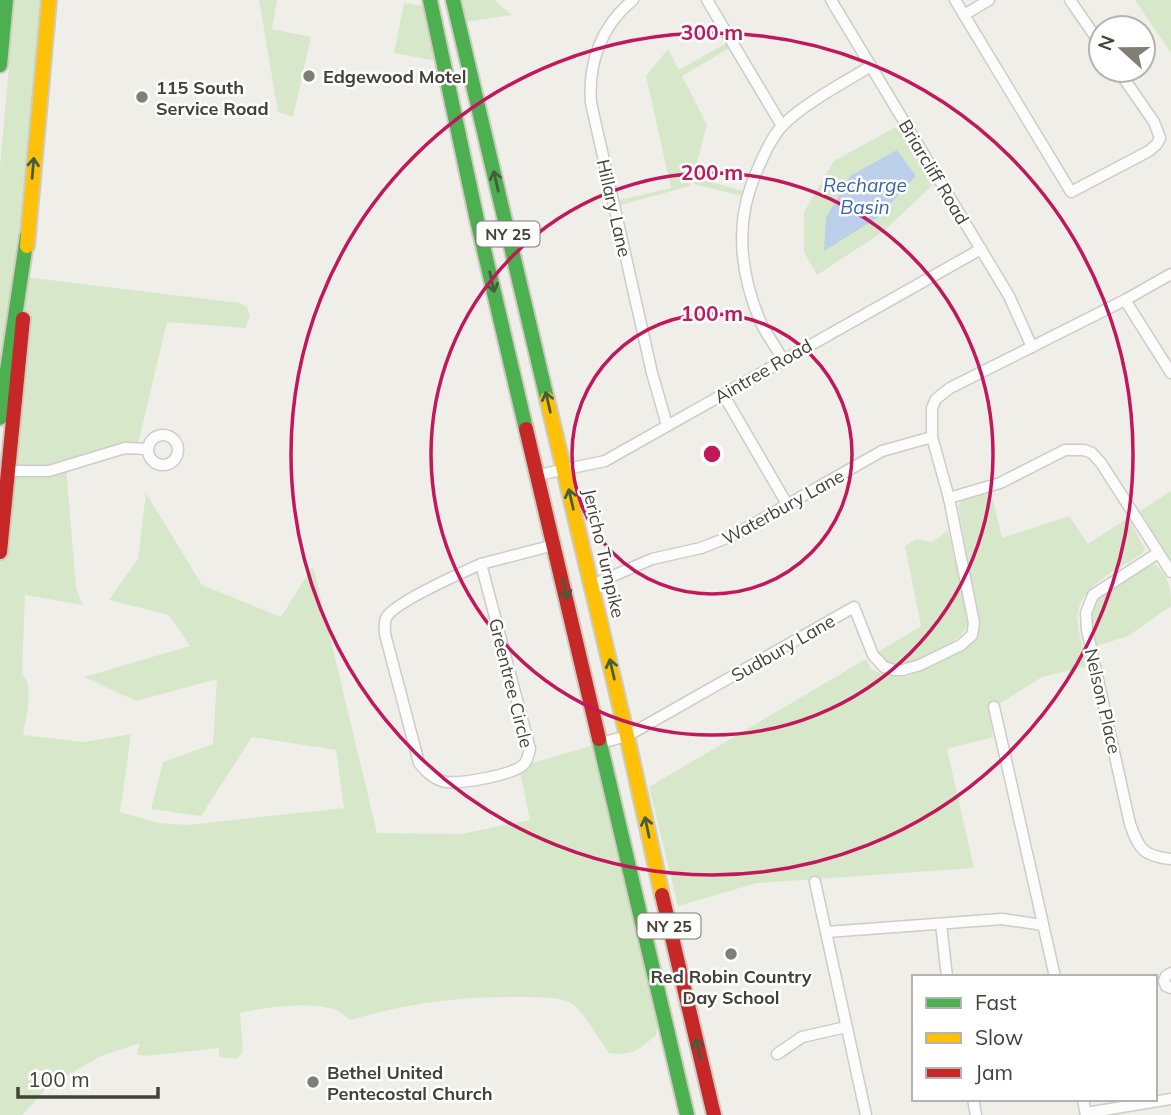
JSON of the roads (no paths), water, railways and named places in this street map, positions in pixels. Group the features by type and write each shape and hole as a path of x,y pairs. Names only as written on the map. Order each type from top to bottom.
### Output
{"main road":[{"path":"0,65 6,0"},
{"path":"0,552 23,318 27,236 49,0"},
{"name":"NY 25","path":"430,0 477,220 687,1115"},
{"name":"Jericho Turnpike","path":"453,0 714,1115"},
{"path":"0,418 27,236"}],"street":[{"name":"Hillary Lane","path":"634,0 610,24 596,53 591,70 591,103 652,373 667,425"},
{"path":"707,0 782,126"},
{"name":"Briarcliff Road","path":"831,0 867,64 871,66 1009,296 1032,347"},
{"path":"955,0 1071,192 1157,145 1160,138 1154,122 1128,84"},
{"path":"964,15 989,0"},
{"path":"1070,0 1087,25"},
{"path":"783,359 763,326 743,267 741,236 744,209 751,184 763,157 782,126 821,96 871,66"},
{"name":"Aintree Road","path":"538,475 605,461 981,249"},
{"path":"1171,274 940,394 932,408 932,438 949,498 1000,482 1065,450 1091,453 1101,463 1171,572"},
{"path":"1125,300 1171,373"},
{"path":"723,394 787,505"},
{"name":"Waterbury Lane","path":"592,585 652,559 734,536 883,451 932,438"},
{"path":"8,471 49,471 117,450 149,449"},
{"name":"Sudbury Lane","path":"601,743 627,736 854,607 873,655 884,667 903,670 920,665 961,645 972,635 974,623 949,498"},
{"name":"Greentree Circle","path":"481,564 530,750 523,765 511,772 446,782 432,777 419,763 385,634 385,621 390,613 403,604 481,564 554,545"},
{"name":"Nelson Place","path":"1158,553 1093,595 1086,613 1087,630 1130,824 1137,843 1145,853 1155,858 1171,859"},
{"path":"995,707 1055,975"},
{"path":"815,882 866,1115"},
{"path":"827,932 1002,919 1043,925"},
{"path":"941,924 947,975"},
{"path":"1171,973 1164,981 1166,986 1171,988"},
{"path":"777,1054 802,1037 846,1027"},
{"path":"1086,1114 1155,1101"}],"water":[{"name":"Recharge Basin","path":"897,150 916,176 877,218 824,251 826,218 850,176"}],"place":[{"name":"Edgewood Motel","path":"309,76"},
{"name":"115 South Service Road","path":"142,97"},
{"name":"Red Robin Country Day School","path":"731,954"},
{"name":"Bethel United Pentecostal Church","path":"313,1082"}]}
